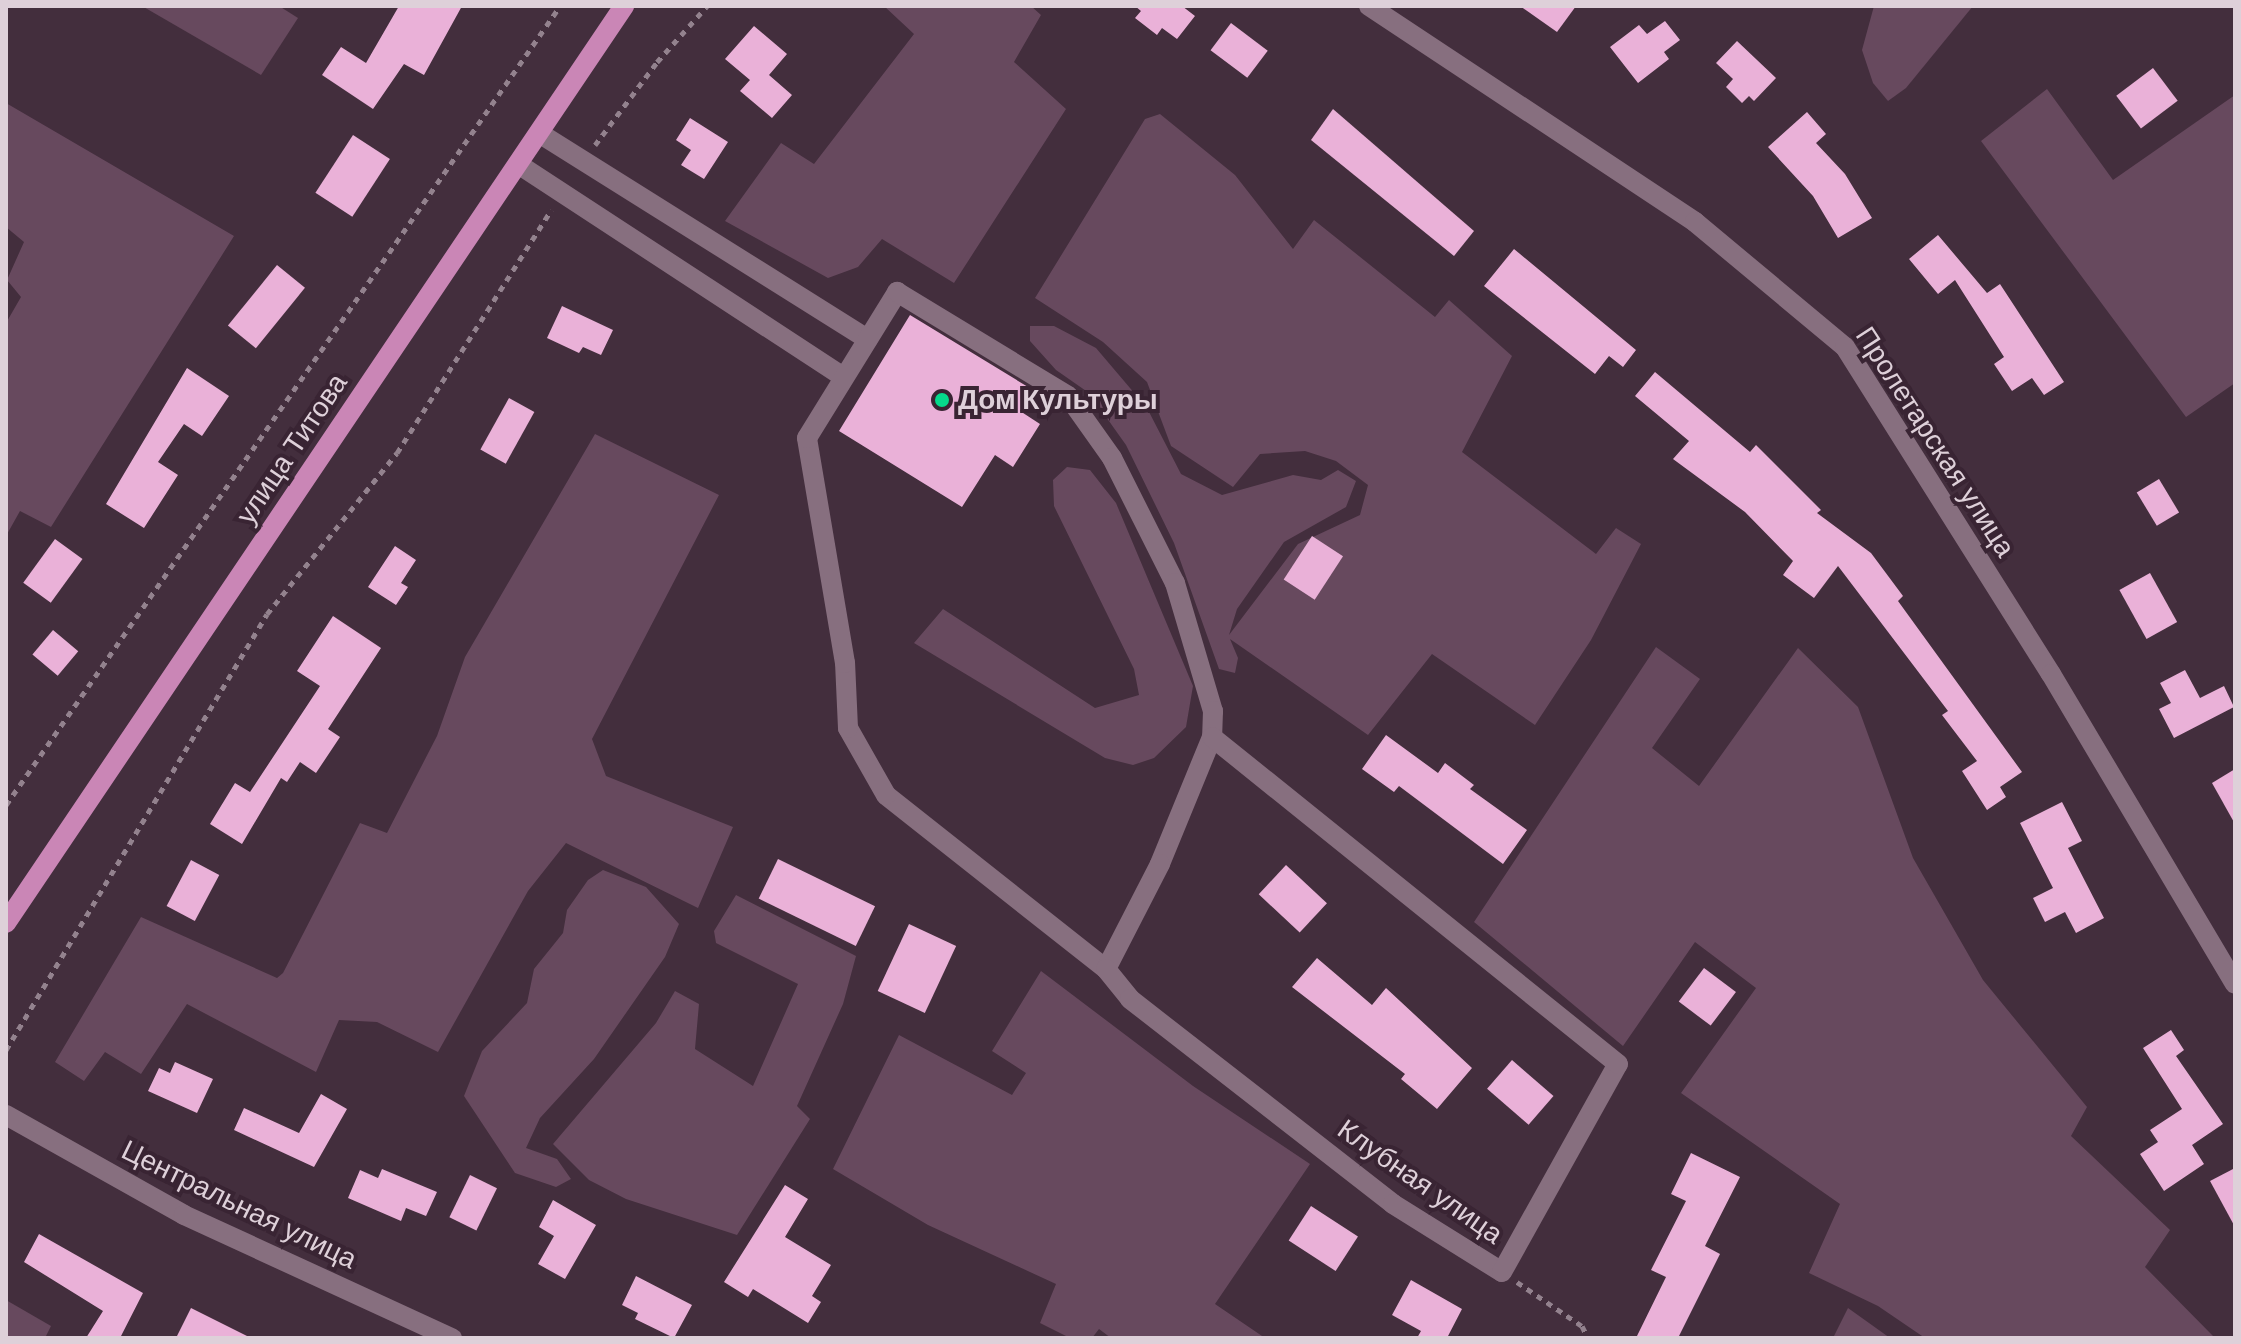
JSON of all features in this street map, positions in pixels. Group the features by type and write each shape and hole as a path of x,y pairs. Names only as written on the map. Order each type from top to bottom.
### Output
{"main road":[{"name":"улица Титова","path":"6,923 624,6"}],"street":[{"name":"Пролетарская улица","path":"1369,6 1695,222 1845,347 2051,674 2235,984"},
{"path":"539,133 868,339"},
{"path":"518,164 844,377 897,292 1068,396 1112,458 1175,583 1213,711 1212,737 1160,864 1106,969"},
{"name":"Клубная улица","path":"844,377 807,438 845,663 848,728 886,795 1106,969 1130,999 1393,1204 1502,1272 1618,1064 1212,737"},
{"name":"Центральная улица","path":"6,1115 184,1215 452,1338"}],"path":[{"path":"6,805 560,6"},
{"path":"584,161 657,62 707,6"},
{"path":"6,1050 267,614 397,453 562,193"},
{"path":"1502,1272 1582,1326 1588,1338"}],"shaded area":[{"path":"142,6 279,6 298,18 261,75"},
{"path":"884,6 1031,6 1041,15 1014,62 1066,109 954,283 882,239 858,267 828,278 725,221 781,143 814,164 914,34"},
{"path":"1874,6 1973,6 1906,88 1888,101 1873,83 1862,50"},
{"path":"2047,89 2113,180 2235,95 2235,383 2186,417 1981,141"},
{"path":"6,103 234,236 51,527 20,511 6,536 6,323 21,297 7,280 24,242 6,227"},
{"path":"1160,114 1235,175 1293,249 1314,220 1435,317 1449,300 1512,356 1462,452 1596,554 1616,528 1641,544 1591,640 1535,725 1432,654 1368,735 1230,639 1238,658 1235,673 1219,669 1174,543 1126,445 1089,393 1056,370 1030,341 1030,326 1054,326 1096,348 1147,408 1181,474 1222,495 1293,475 1321,480 1338,470 1356,481 1346,507 1284,542 1237,609 1229,635 1298,544 1360,515 1368,485 1336,461 1305,451 1260,454 1233,487 1171,446 1147,382 1103,342 1035,298 1145,119"},
{"path":"595,434 719,495 592,739 606,776 733,827 698,908 566,843 528,891 438,1052 377,1022 339,1020 316,1072 187,1004 141,1074 105,1052 84,1081 55,1062 141,917 277,978 283,973 360,823 387,833 437,736 465,657"},
{"path":"1067,467 1090,470 1116,503 1193,686 1186,727 1154,758 1133,765 1105,758 914,643 943,609 1095,708 1139,695 1134,669 1054,506 1053,480"},
{"path":"1656,647 1700,679 1652,748 1699,786 1798,648 1858,707 1913,858 1983,980 2087,1107 2071,1136 2170,1230 2145,1267 2215,1338 1925,1338 1878,1306 1809,1273 1840,1204 1681,1093 1756,988 1695,942 1623,1046 1474,922"},
{"path":"603,870 646,887 679,924 665,957 594,1059 540,1118 526,1148 557,1159 571,1179 556,1187 515,1173 464,1096 482,1051 527,1003 534,969 563,933 567,910 588,880"},
{"path":"736,895 856,956 843,1004 797,1106 810,1119 737,1235 626,1199 589,1180 553,1144 656,1023 675,991 699,1004 695,1049 753,1086 798,984 716,943 714,931"},
{"path":"1041,971 1193,1086 1310,1164 1215,1304 1265,1338 1111,1338 1099,1329 1092,1338 1070,1338 1040,1323 1056,1284 928,1225 833,1169 899,1035 1012,1095 1026,1073 992,1051"},
{"path":"6,1300 51,1326 45,1338 6,1338"},
{"path":"1848,1308 1890,1338 1833,1338"}],"building":[{"path":"399,6 462,6 424,75 404,64 373,109 322,75 341,47 366,63"},
{"path":"1135,6 1182,6 1195,16 1177,39 1162,28 1157,35 1135,18 1141,11"},
{"path":"1520,6 1576,6 1557,32"},
{"path":"1665,21 1680,40 1664,52 1669,59 1638,83 1610,47 1639,25 1647,34"},
{"path":"1231,23 1268,51 1247,78 1211,50"},
{"path":"754,26 787,54 769,75 792,95 772,118 740,91 750,80 725,59"},
{"path":"1737,41 1776,78 1754,101 1749,96 1742,103 1726,87 1733,79 1716,63"},
{"path":"2153,68 2178,101 2141,128 2116,96"},
{"path":"1333,109 1474,231 1454,256 1311,140"},
{"path":"1807,112 1826,134 1816,143 1845,174 1872,218 1838,238 1813,196 1768,147"},
{"path":"690,118 728,142 704,179 681,165 691,150 676,140"},
{"path":"353,135 390,159 352,217 315,193"},
{"path":"1938,235 1987,293 2000,284 2064,382 2044,395 2032,378 2012,391 1994,364 2004,357 1955,280 1938,294 1909,259"},
{"path":"1514,249 1636,350 1623,367 1609,356 1595,374 1484,286"},
{"path":"277,265 305,288 256,348 228,326"},
{"path":"562,306 613,330 601,355 583,347 579,353 547,338"},
{"name":"Дом Культуры","path":"910,315 1033,390 1020,411 1040,424 1013,467 995,455 962,507 839,431"},
{"path":"187,368 229,396 202,436 184,424 158,462 178,475 144,528 106,504"},
{"path":"1655,372 1750,452 1756,445 1821,510 1817,513 1871,553 1903,596 1898,601 2022,772 2000,787 2006,797 1987,810 1962,771 1977,761 1942,715 1948,711 1838,566 1814,598 1783,575 1793,561 1745,512 1673,459 1689,441 1635,396"},
{"path":"509,398 534,412 506,464 480,450"},
{"path":"2159,479 2179,512 2157,526 2137,492"},
{"path":"1312,536 1343,556 1315,600 1284,580"},
{"path":"55,539 83,559 51,603 23,583"},
{"path":"395,546 416,560 401,583 408,587 396,605 368,587"},
{"path":"2150,573 2177,622 2147,639 2119,590"},
{"path":"333,616 381,648 328,729 340,737 316,773 300,762 287,782 281,778 242,844 210,824 235,783 250,792 320,686 297,671"},
{"path":"53,630 78,651 58,676 32,655"},
{"path":"2185,670 2200,698 2224,686 2234,707 2174,738 2159,709 2171,703 2160,683"},
{"path":"1386,735 1438,773 1445,763 1474,785 1470,789 1527,830 1503,864 1399,786 1394,792 1362,769"},
{"path":"2235,769 2235,824 2212,783"},
{"path":"2062,802 2082,841 2068,848 2104,918 2076,933 2065,912 2045,922 2033,898 2053,888 2020,823"},
{"path":"778,859 875,906 856,946 759,899"},
{"path":"191,860 219,875 195,921 167,906"},
{"path":"1286,865 1327,903 1300,932 1259,894"},
{"path":"909,924 956,946 925,1013 878,991"},
{"path":"1317,958 1372,1005 1386,988 1472,1068 1437,1109 1401,1079 1405,1074 1292,987"},
{"path":"1704,968 1736,992 1711,1026 1679,1002"},
{"path":"2171,1030 2184,1050 2176,1056 2223,1124 2192,1145 2204,1164 2164,1191 2140,1154 2158,1142 2150,1130 2182,1109 2143,1048"},
{"path":"1512,1060 1554,1096 1529,1125 1487,1089"},
{"path":"175,1062 213,1079 197,1113 148,1091 159,1068 170,1073"},
{"path":"321,1094 347,1109 314,1167 234,1130 244,1108 299,1133"},
{"path":"1691,1153 1740,1177 1705,1246 1720,1254 1678,1338 1636,1338 1666,1277 1651,1270 1686,1201 1671,1194"},
{"path":"2235,1168 2235,1227 2210,1181"},
{"path":"382,1169 437,1192 426,1216 406,1208 401,1221 348,1198 360,1170 378,1178"},
{"path":"470,1175 497,1188 476,1230 449,1217"},
{"path":"785,1185 808,1199 785,1237 831,1265 812,1296 821,1302 808,1323 753,1289 748,1297 724,1282"},
{"path":"553,1200 596,1225 565,1279 538,1264 554,1236 539,1227"},
{"path":"1311,1206 1358,1236 1336,1271 1289,1240"},
{"path":"39,1234 143,1293 120,1338 86,1338 103,1311 24,1262"},
{"path":"636,1276 692,1305 674,1338 635,1319 638,1313 622,1305"},
{"path":"1411,1280 1462,1309 1447,1338 1417,1338 1421,1331 1392,1315"},
{"path":"191,1308 251,1338 176,1338"}],"place":[{"name":"Дом Культуры","path":"942,400"}]}
